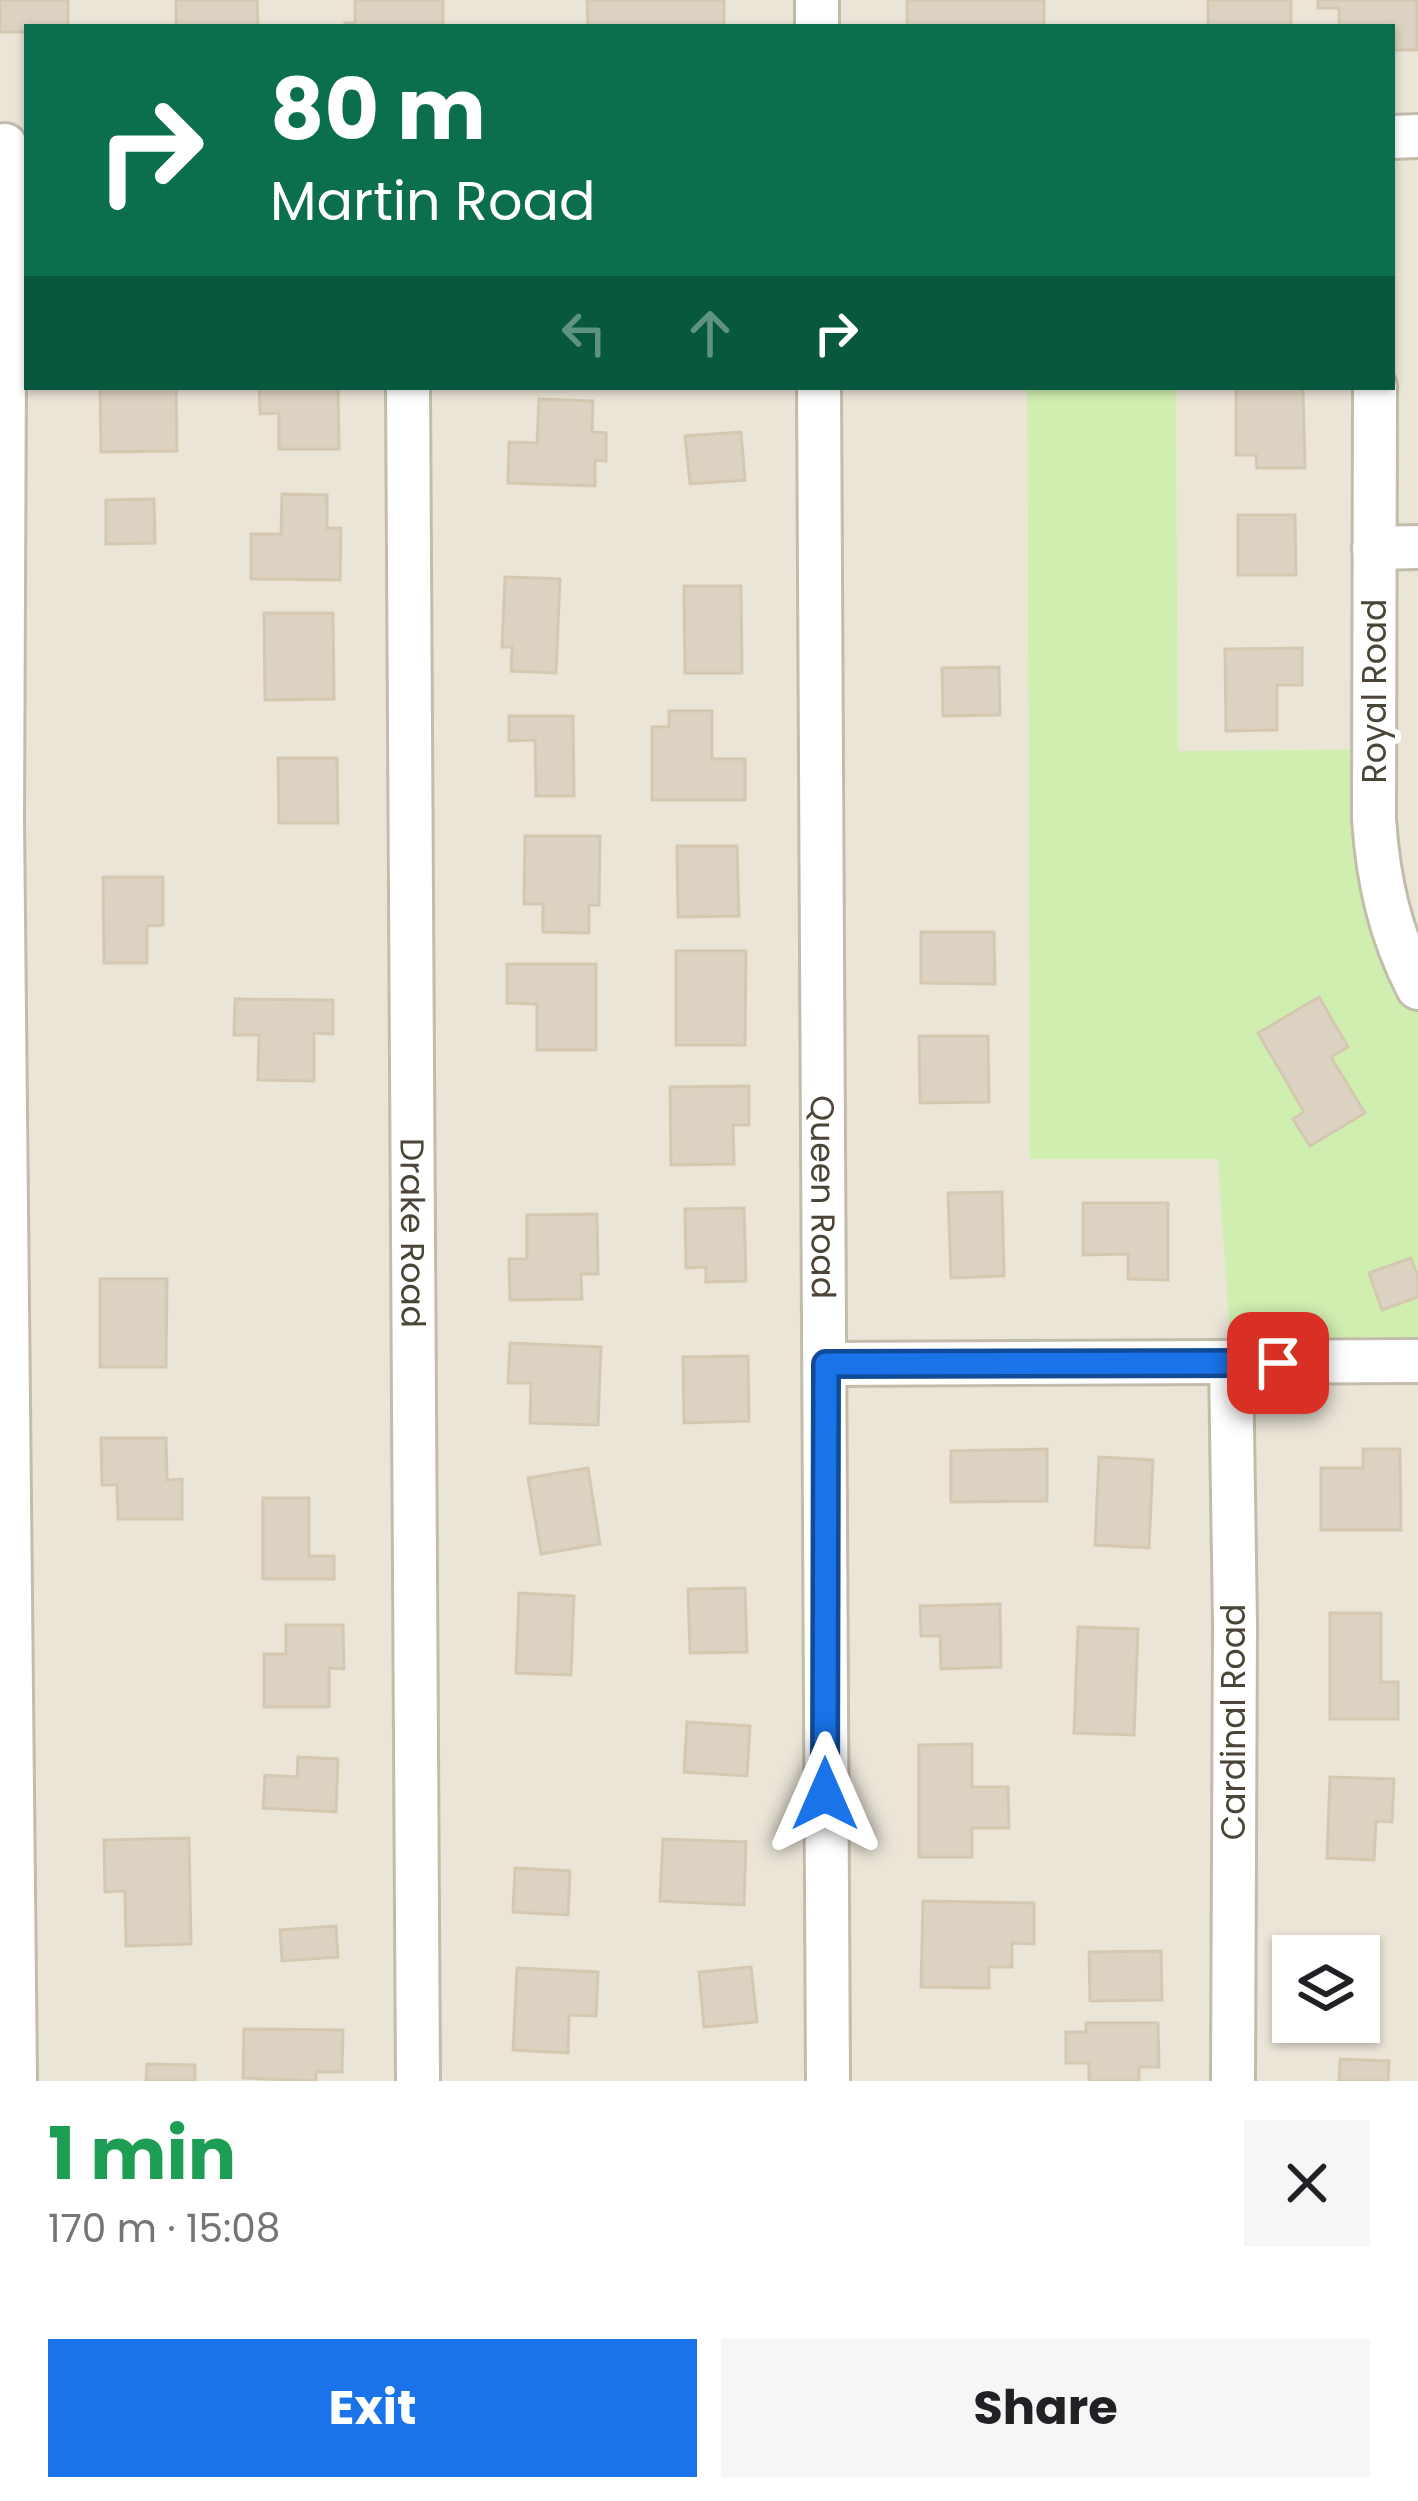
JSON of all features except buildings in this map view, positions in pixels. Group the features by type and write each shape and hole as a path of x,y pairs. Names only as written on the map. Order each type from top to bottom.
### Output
{"street":[{"path":"10,145 2,819 15,2081"},
{"name":"Drake Road","path":"408,390 418,2081"},
{"name":"Queen Road","path":"819,390 828,2081"},
{"name":"Royal Road","path":"1375,390 1375,836 1389,919 1415,974"},
{"path":"1374,548 1418,547"},
{"path":"826,1364 1418,1361"},
{"name":"Cardinal Road","path":"1231,1363 1233,2081"}],"shaded area":[{"path":"0,0 1418,0 1418,971 1367,749 1178,751 1176,390 1395,390 1395,24 24,24 24,390 1027,390 1030,1158 1219,1158 1418,1362 1418,2081 0,2081"}],"green space":[{"path":"1027,390 1176,390 1178,751 1367,749 1418,971 1418,1362 1232,1369 1218,1159 1030,1159"}],"route":[{"path":"825,1794 826,1364 1278,1363"}]}
